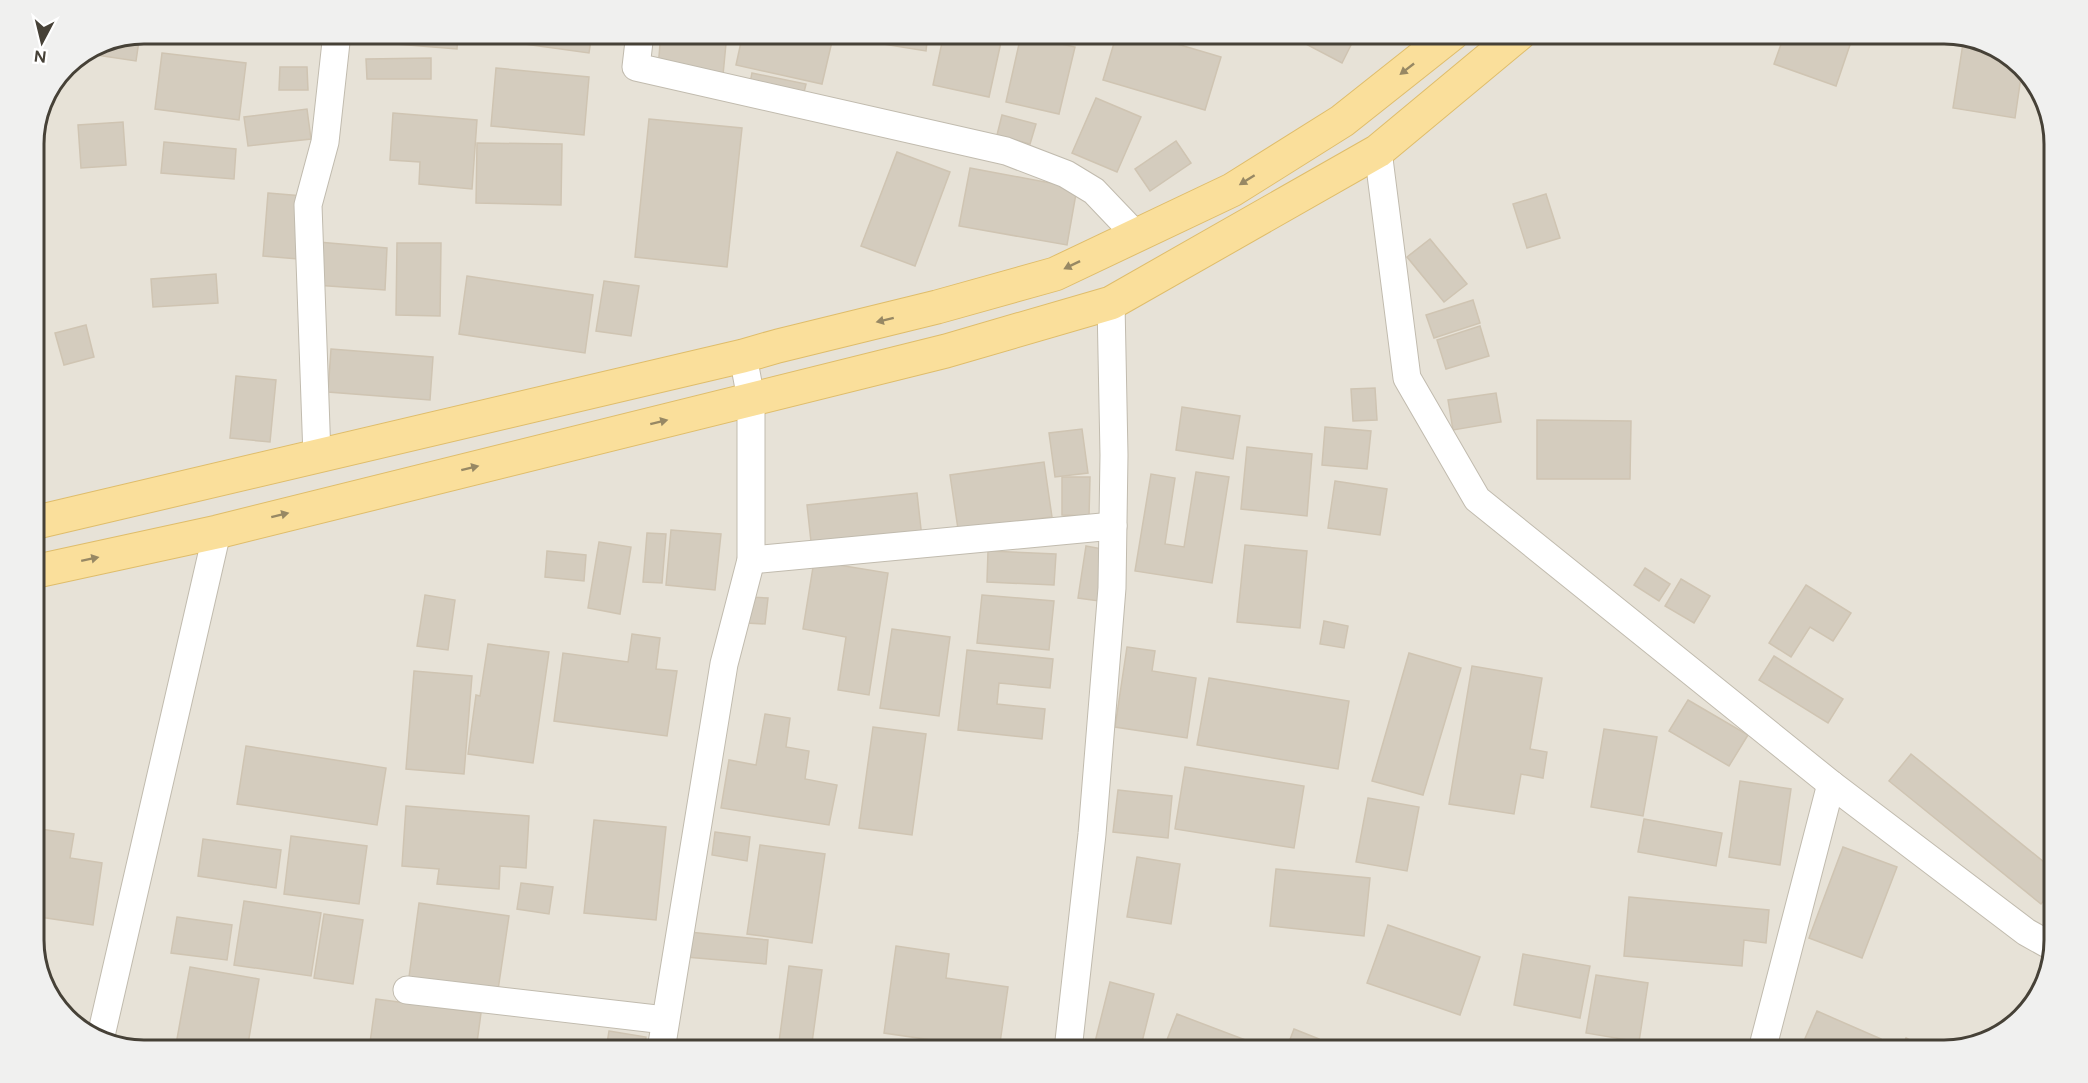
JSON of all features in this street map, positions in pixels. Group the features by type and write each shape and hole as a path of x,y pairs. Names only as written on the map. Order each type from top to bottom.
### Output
{"main road":[{"path":"44,520 744,356 937,307 1055,274 1135,234 1232,190 1342,121 1439,44"},
{"path":"44,570 217,532 946,351 1111,303 1378,151 1507,44"}],"street":[{"path":"317,456 308,204 325,142 336,44"},
{"path":"639,44 636,67 1006,151 1066,174 1094,191 1135,234"},
{"path":"1378,151 1407,378 1477,499 1831,784 2026,932 2044,942"},
{"path":"1069,1040 1092,834 1112,588 1111,303"},
{"path":"662,1040 724,664 751,560 751,399 744,356"},
{"path":"751,560 1113,526"},
{"path":"101,1030 217,532"},
{"path":"1765,1040 1831,784"},
{"path":"407,990 665,1020"}],"shaded area":[{"path":"130,44 1945,44 1964,45 1989,54 2011,68 2028,88 2039,111 2044,137 2044,953 2034,984 2020,1006 2000,1023 1977,1034 1945,1040 143,1040 117,1036 99,1029 77,1015 60,995 49,972 44,946 44,137 47,117 64,82 77,68 111,49"}],"building":[{"path":"139,44 136,61 97,55 111,49"},
{"path":"396,44 457,44 457,49"},
{"path":"525,44 590,44 589,53"},
{"path":"660,44 726,44 723,75 658,68"},
{"path":"741,44 831,44 822,84 736,65"},
{"path":"882,44 927,44 926,51"},
{"path":"942,44 1001,44 989,97 933,85"},
{"path":"1019,44 1062,44 1075,47 1059,114 1006,102"},
{"path":"1114,44 1177,44 1221,57 1205,110 1103,80"},
{"path":"1306,44 1352,44 1342,63"},
{"path":"1781,44 1850,44 1836,86 1774,64"},
{"path":"1963,45 2000,60 2021,78 2015,118 1953,108"},
{"path":"162,53 246,63 239,120 155,109"},
{"path":"431,58 431,79 367,79 366,59"},
{"path":"280,67 307,67 308,90 279,90"},
{"path":"496,68 589,77 584,135 491,126"},
{"path":"752,73 806,84 802,100 749,88"},
{"path":"1096,98 1141,117 1117,172 1072,153"},
{"path":"307,109 311,139 248,146 244,117"},
{"path":"393,113 477,120 472,189 419,184 420,162 390,160"},
{"path":"1002,115 1036,124 1030,144 997,135"},
{"path":"649,119 742,128 727,267 635,257"},
{"path":"123,122 126,165 81,168 78,125"},
{"path":"1176,141 1191,163 1150,191 1135,169"},
{"path":"164,142 236,149 234,179 161,173"},
{"path":"477,143 562,144 561,205 476,203"},
{"path":"897,152 950,172 915,266 861,246"},
{"path":"970,168 1077,188 1067,245 959,226"},
{"path":"268,193 303,196 298,259 263,256"},
{"path":"1546,194 1560,238 1527,248 1513,204"},
{"path":"1430,239 1467,284 1444,302 1407,257"},
{"path":"318,242 387,248 385,290 315,285"},
{"path":"397,243 441,243 440,316 396,315"},
{"path":"216,274 218,303 153,307 151,279"},
{"path":"467,276 593,295 585,353 459,334"},
{"path":"604,281 639,286 631,336 596,331"},
{"path":"1473,300 1480,323 1434,338 1426,315"},
{"path":"86,325 94,357 64,365 55,333"},
{"path":"1480,326 1489,356 1446,369 1437,340"},
{"path":"331,349 433,357 430,400 328,392"},
{"path":"236,376 276,380 270,442 230,438"},
{"path":"1375,388 1377,420 1353,421 1351,389"},
{"path":"1496,393 1501,422 1453,430 1448,400"},
{"path":"1182,407 1240,416 1233,459 1176,450"},
{"path":"1537,420 1631,421 1630,479 1537,479"},
{"path":"1325,427 1371,431 1367,469 1322,465"},
{"path":"1082,429 1088,473 1055,477 1049,433"},
{"path":"1247,447 1312,454 1307,516 1241,509"},
{"path":"1044,462 1052,517 958,529 950,475"},
{"path":"1196,472 1229,477 1212,583 1135,571 1151,474 1175,478 1165,544 1184,547"},
{"path":"1062,477 1090,477 1089,516 1062,515"},
{"path":"1335,481 1387,489 1380,535 1328,528"},
{"path":"917,493 922,538 812,551 807,505"},
{"path":"671,530 721,534 715,590 666,585"},
{"path":"647,533 666,534 662,583 643,582"},
{"path":"599,542 631,547 620,614 588,608"},
{"path":"1245,545 1307,551 1300,628 1237,622"},
{"path":"1086,546 1108,550 1099,601 1078,598"},
{"path":"547,551 586,555 584,581 545,577"},
{"path":"988,551 1056,554 1054,585 987,582"},
{"path":"814,561 888,573 869,695 838,690 846,637 803,629"},
{"path":"1645,568 1670,584 1659,601 1634,585"},
{"path":"1681,579 1710,596 1694,623 1665,606"},
{"path":"1806,585 1851,613 1833,641 1810,627 1791,657 1769,643"},
{"path":"425,595 455,600 448,650 417,646"},
{"path":"982,595 1054,601 1049,650 977,643"},
{"path":"748,597 768,598 765,624 746,623"},
{"path":"1324,621 1348,626 1344,648 1320,644"},
{"path":"892,629 950,637 939,716 880,708"},
{"path":"632,634 660,638 656,669 677,671 667,736 554,721 563,653 628,662"},
{"path":"488,644 549,652 533,763 468,754 476,695 480,696"},
{"path":"1127,647 1155,651 1152,671 1196,678 1187,738 1115,727"},
{"path":"967,650 1053,659 1050,688 999,683 997,704 1045,709 1042,739 958,730"},
{"path":"1409,653 1461,668 1423,795 1372,781"},
{"path":"1774,656 1843,699 1828,723 1759,680"},
{"path":"1472,666 1542,678 1530,749 1547,752 1543,778 1521,774 1514,814 1449,804"},
{"path":"414,671 472,676 464,774 406,769"},
{"path":"1209,678 1349,701 1338,769 1197,745"},
{"path":"1688,700 1748,735 1729,766 1669,731"},
{"path":"765,714 790,718 786,747 809,751 805,779 837,785 829,825 721,808 729,760 756,765"},
{"path":"873,727 926,734 912,835 859,828"},
{"path":"1604,729 1657,737 1643,816 1591,807"},
{"path":"246,746 386,768 377,825 237,804"},
{"path":"1911,754 2044,862 2044,900 2041,904 1889,781"},
{"path":"1185,767 1304,786 1294,848 1175,829"},
{"path":"1740,781 1791,789 1780,865 1729,857"},
{"path":"1118,790 1172,796 1168,838 1113,832"},
{"path":"1368,798 1419,807 1407,871 1356,862"},
{"path":"406,806 529,816 526,868 500,866 499,889 437,884 439,869 402,866"},
{"path":"1644,819 1722,833 1716,866 1638,852"},
{"path":"594,820 666,827 656,920 584,913"},
{"path":"44,830 74,834 70,858 102,863 93,925 44,918"},
{"path":"715,832 750,837 747,861 712,855"},
{"path":"291,836 367,846 359,904 284,894"},
{"path":"203,839 281,850 276,888 198,876"},
{"path":"760,845 825,854 812,943 747,934"},
{"path":"1843,847 1897,867 1862,958 1809,938"},
{"path":"1137,857 1180,864 1171,924 1127,917"},
{"path":"1276,869 1370,878 1364,936 1270,926"},
{"path":"521,883 553,887 549,914 517,909"},
{"path":"1629,897 1769,910 1766,943 1744,940 1742,966 1624,956"},
{"path":"244,901 321,913 311,976 234,965"},
{"path":"419,903 509,916 498,990 409,977"},
{"path":"324,914 363,920 353,984 314,978"},
{"path":"177,917 232,925 227,960 171,953"},
{"path":"1388,925 1480,957 1460,1015 1367,983"},
{"path":"689,932 768,940 766,964 686,957"},
{"path":"896,946 949,954 946,978 1008,987 1000,1040 931,1040 884,1033"},
{"path":"1523,954 1590,966 1580,1018 1514,1005"},
{"path":"789,966 822,970 812,1040 779,1040"},
{"path":"190,967 259,979 249,1040 177,1040"},
{"path":"1596,975 1648,983 1639,1040 1586,1033"},
{"path":"1110,982 1154,994 1142,1040 1096,1040"},
{"path":"376,999 481,1013 477,1040 370,1040"},
{"path":"1817,1011 1881,1039 1881,1040 1804,1040"},
{"path":"1177,1014 1245,1040 1167,1040"},
{"path":"1294,1029 1319,1039 1319,1040 1290,1040"},
{"path":"609,1031 646,1037 646,1040 608,1040"}]}
